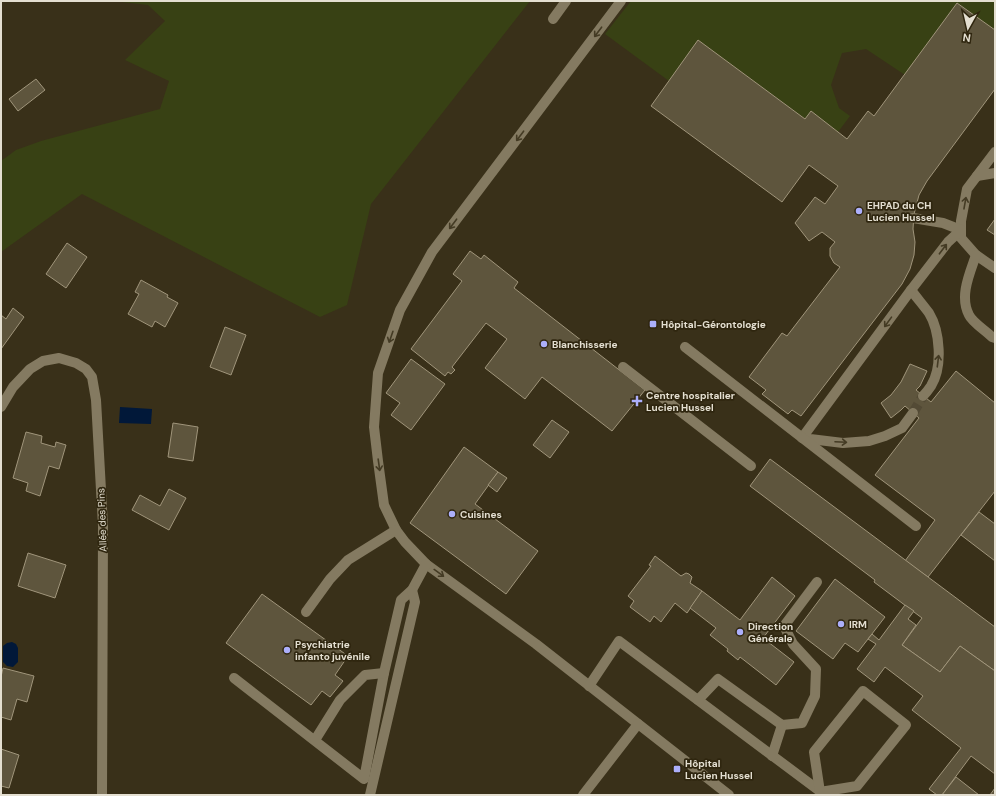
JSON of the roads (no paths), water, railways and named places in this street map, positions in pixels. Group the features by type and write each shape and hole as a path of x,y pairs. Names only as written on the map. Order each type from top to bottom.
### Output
{"street":[{"path":"552,19 566,1"},
{"path":"621,1 432,252 400,310 378,373 374,427 384,505 396,530 426,564 536,644 729,795"},
{"path":"995,152 967,189 961,230 961,238 976,254 995,268"},
{"path":"977,176 995,173"},
{"path":"913,218 943,223 961,230"},
{"path":"802,438 911,290 948,242 961,230"},
{"path":"976,254 967,284 966,303 969,316 995,338"},
{"path":"911,290 930,314 937,337 937,372 931,386 924,396"},
{"path":"685,347 916,526"},
{"name":"Allée des Pins","path":"1,407 14,387 30,369 43,362 59,358 76,363 86,368 92,378 96,400 103,526 102,795"},
{"path":"623,367 751,466"},
{"path":"802,438 843,443 869,441 885,436 902,428 913,413"},
{"path":"306,612 330,578 348,560 396,530"},
{"path":"234,678 364,779 384,673 401,600 412,590 426,564"},
{"path":"698,700 718,679 782,725 802,723 815,696 816,669 793,644 784,626 817,582"},
{"path":"370,795 415,602 412,590"},
{"path":"589,686 620,641 821,794"},
{"path":"315,740 340,700 365,675 384,673"},
{"path":"863,691 906,725 857,786 821,794 814,752 863,691"},
{"path":"583,795 638,724"},
{"path":"772,756 782,725"}],"water":[{"path":"120,407 152,409 151,424 119,423"},
{"path":"12,642 16,644 18,648 18,662 13,667 7,666 3,662 3,646"}],"tunnel":[{"path":"913,413 923,396"}],"place":[{"name":"EHPAD du CH Lucien Hussel","path":"859,211"},
{"name":"Hôpital-Gérontologie","path":"653,324"},
{"name":"Blanchisserie","path":"544,344"},
{"name":"Centre hospitalier Lucien Hussel","path":"637,401"},
{"name":"Cuisines","path":"452,514"},
{"name":"IRM","path":"841,624"},
{"name":"Direction Générale","path":"740,632"},
{"name":"Psychiatrie infanto juvénile","path":"287,650"},
{"name":"Hôpital Lucien Hussel","path":"677,769"}]}
